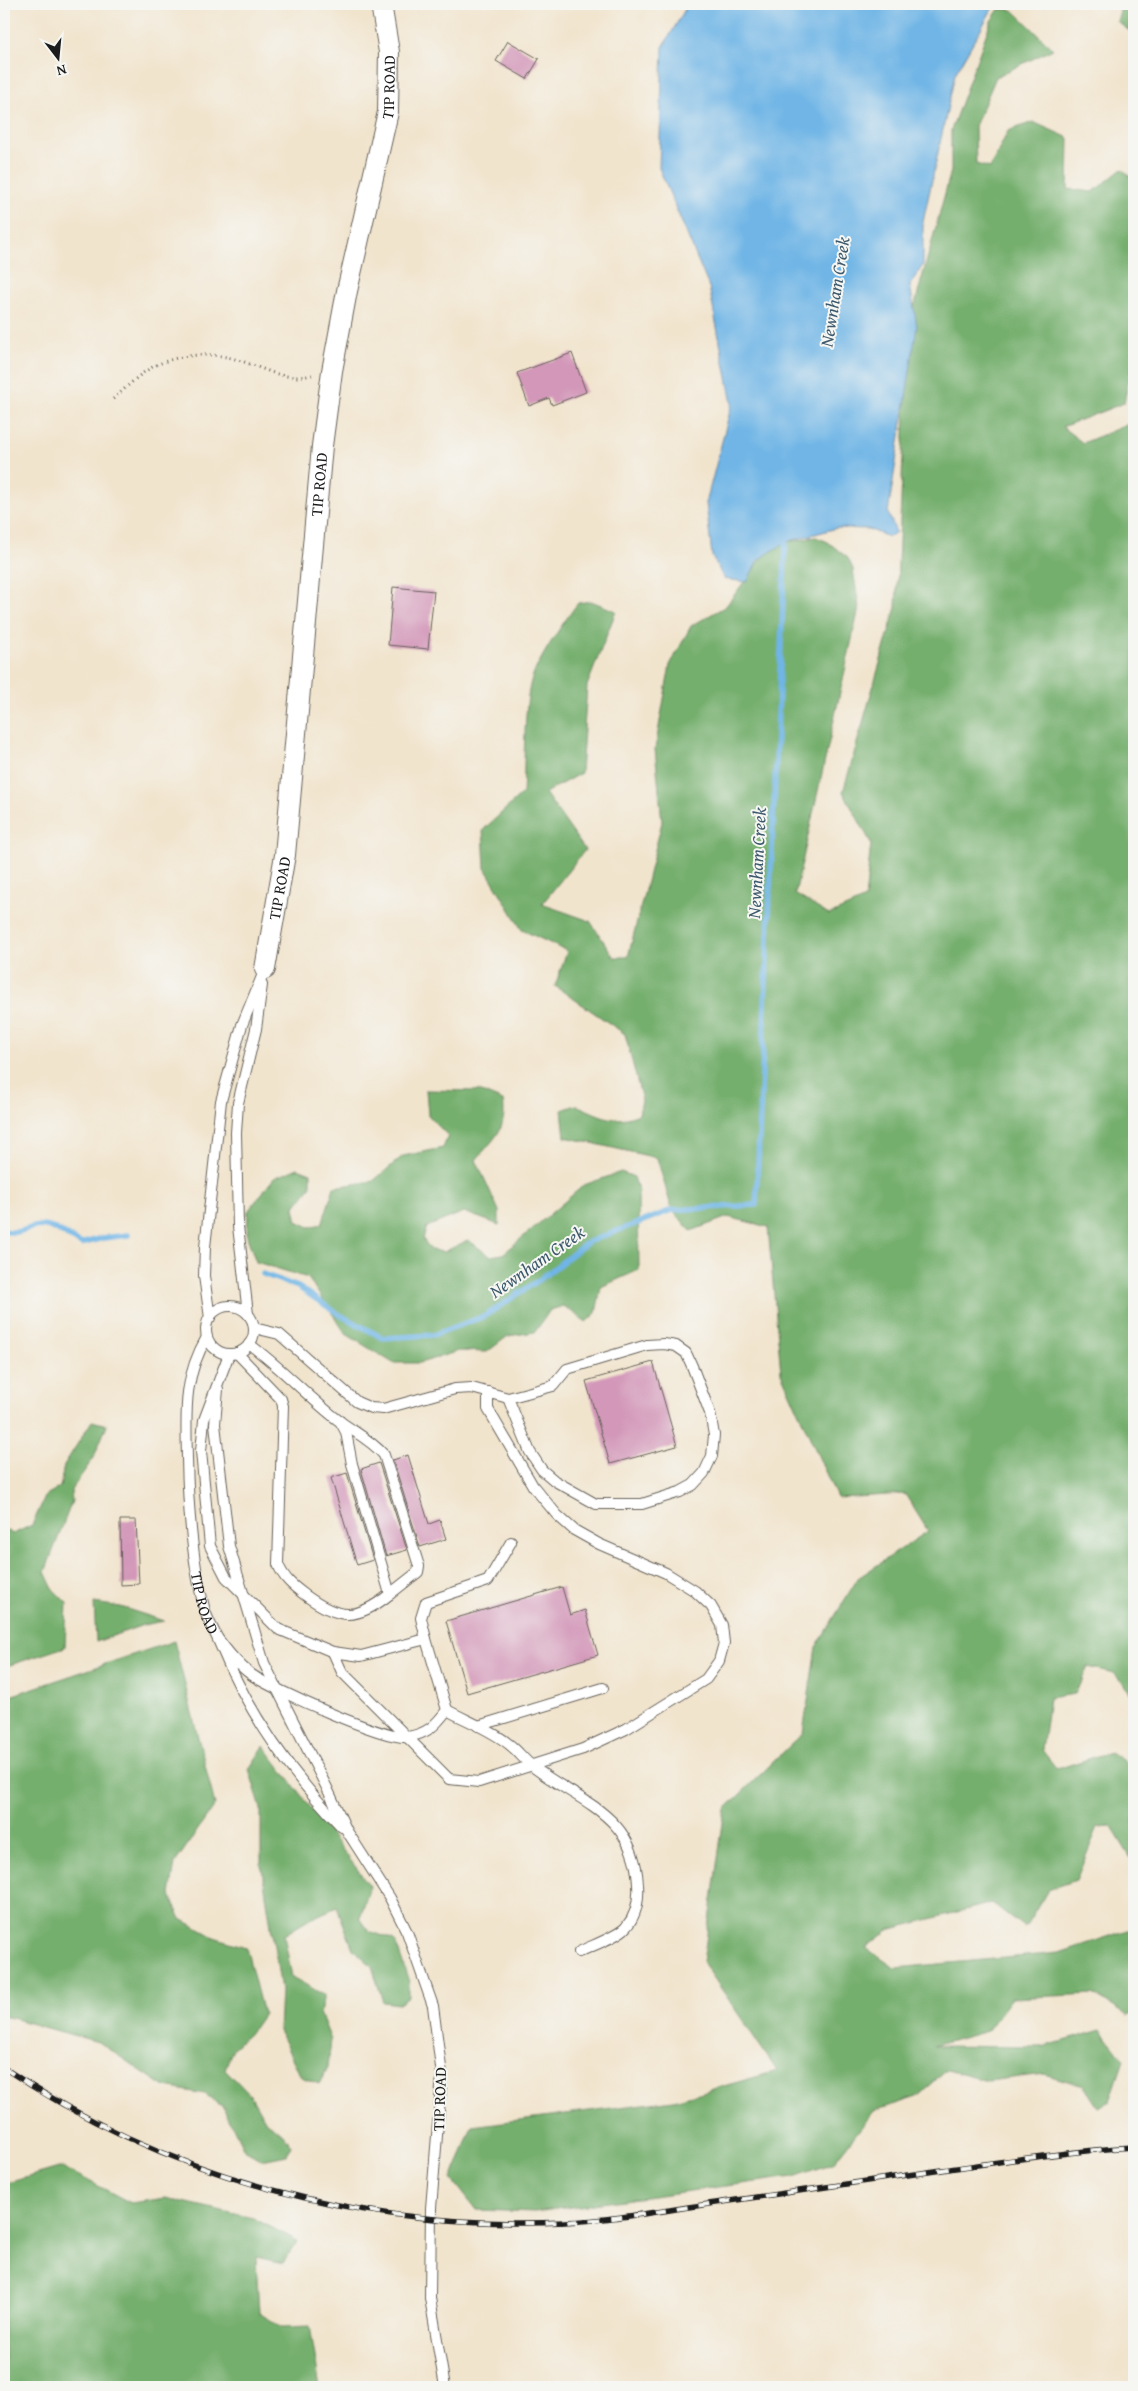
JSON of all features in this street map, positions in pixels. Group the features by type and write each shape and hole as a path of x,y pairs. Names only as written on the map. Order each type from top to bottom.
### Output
{"street":[{"name":"TIP ROAD","path":"265,969 285,855 322,446 332,371 347,291 388,112 388,52 381,4"}],"lane":[{"name":"TIP ROAD","path":"248,1314 238,1226 238,1103 256,1029 265,969"},
{"name":"TIP ROAD","path":"210,1318 204,1276 205,1247 221,1101 242,1025 265,969"},
{"path":"250,1344 277,1364 340,1421 375,1445 384,1454 416,1556 418,1572 369,1610 354,1614 340,1614 324,1609 281,1574 278,1564 283,1406 281,1398 233,1353 216,1349 207,1337 206,1330 214,1312 228,1306 235,1306 248,1314 254,1328 250,1344 233,1353 204,1420 201,1451 210,1546 226,1577 278,1629 333,1652 361,1656 426,1639"},
{"path":"254,1328 279,1334 357,1402 371,1408 383,1409 455,1389 472,1388 508,1398 553,1386 567,1369 647,1345 664,1344 676,1346 686,1353 710,1413 714,1435 712,1456 704,1473 694,1485 680,1492 642,1504 596,1504 555,1481 542,1470 530,1452 508,1398"},
{"name":"TIP ROAD","path":"207,1337 197,1355 188,1380 187,1490 198,1579 206,1614 236,1684 257,1722 312,1796 346,1831"},
{"name":"TIP ROAD","path":"218,1389 215,1424 220,1478 230,1546 264,1663 327,1788 346,1831 390,1898 407,1932 433,2006 442,2075 431,2208 430,2298 445,2387"},
{"path":"333,1652 342,1672 449,1779 479,1782 583,1749 626,1729 706,1680 719,1661 724,1643 722,1625 711,1606 695,1591 666,1573 599,1544 574,1530 557,1515 533,1486 488,1409 488,1392"},
{"path":"340,1421 350,1446 352,1464 390,1594"},
{"path":"511,1542 488,1581 426,1602 420,1618 447,1710 510,1744 532,1766 601,1810 613,1820 626,1838 637,1866 639,1896 634,1916 625,1929 579,1952"},
{"path":"218,1639 237,1662 275,1688 363,1727 406,1738 434,1728 447,1710"},
{"path":"478,1726 603,1688"}],"path":[{"path":"114,399 149,369 192,355 230,358 297,379 332,371"}],"green space":[{"path":"1122,4 1134,4 1134,29 1132,33 1117,21"},
{"path":"999,9 1013,10 1053,49 996,77 975,126 976,164 990,168 1008,131 1033,122 1069,138 1068,189 1093,192 1122,169 1134,180 1134,353 1124,403 1062,427 1083,443 1131,423 1134,424 1134,1697 1114,1673 1088,1667 1075,1694 1049,1698 1042,1750 1057,1769 1110,1752 1134,1768 1134,1863 1111,1826 1098,1827 1076,1880 1048,1890 1025,1928 992,1903 888,1930 866,1948 895,1968 1059,1953 1134,1928 1134,2013 1128,2016 1093,1994 1012,1998 987,2031 933,2046 1043,2047 1101,2030 1124,2060 1110,2101 1098,2107 1084,2086 1044,2074 988,2081 947,2070 917,2097 874,2111 833,2163 793,2177 535,2212 476,2210 452,2179 472,2126 674,2100 777,2071 703,1962 725,1809 803,1733 816,1647 858,1578 928,1531 905,1494 837,1498 781,1373 768,1227 728,1217 691,1231 672,1210 657,1158 565,1137 562,1110 576,1105 614,1119 622,1119 639,1114 642,1100 625,1034 555,986 567,951 522,930 485,868 483,830 523,793 526,716 530,686 537,667 560,628 578,603 591,601 616,611 587,686 581,773 545,793 585,850 542,904 590,921 614,957 628,957 662,822 655,749 670,665 691,626 726,606 764,555 786,542 816,537 828,542 848,558 853,569 859,608 795,894 829,915 865,899 871,843 843,792 896,607 909,326 951,171 951,130 991,21"},
{"path":"426,1090 479,1091 503,1101 504,1111 498,1134 476,1160 499,1211 499,1225 464,1212 427,1227 423,1239 431,1250 444,1252 468,1240 490,1256 503,1254 584,1185 621,1172 634,1177 638,1189 639,1270 601,1287 596,1313 586,1322 564,1306 550,1310 535,1332 508,1336 487,1352 459,1351 420,1363 393,1363 346,1334 308,1278 256,1262 247,1237 248,1211 274,1178 298,1168 311,1173 311,1186 294,1208 297,1221 309,1227 322,1224 334,1187 373,1181 403,1156 443,1148 448,1136 428,1115"},
{"path":"92,1421 107,1425 93,1459 71,1490 72,1501 45,1572 53,1589 67,1603 65,1647 4,1667 4,1529 13,1534 32,1525 46,1495 60,1487 64,1465"},
{"path":"94,1603 121,1607 164,1621 143,1625 96,1642"},
{"path":"174,1641 215,1805 175,1863 170,1895 181,1919 214,1937 246,1947 263,2014 249,2034 233,2048 225,2069 251,2096 266,2122 282,2133 292,2146 287,2155 262,2160 244,2150 223,2107 205,2094 165,2087 98,2042 4,2016 4,1698"},
{"path":"264,1746 370,1886 360,1918 369,1931 395,1940 409,1982 409,1997 399,2004 383,2002 372,1966 353,1949 337,1907 310,1919 284,1935 292,1977 324,1995 320,2013 331,2040 328,2067 319,2084 301,2077 279,2031 281,1990 261,1863 261,1809 249,1769"},
{"path":"62,2167 131,2203 166,2198 253,2218 298,2241 283,2263 256,2257 259,2313 282,2327 310,2326 320,2387 4,2387 4,2184"}],"water":[{"path":"688,4 995,4 955,74 923,222 923,265 910,285 917,326 888,513 896,532 889,537 868,529 837,528 786,542 758,560 747,582 724,579 712,556 706,503 732,403 709,287 659,168 663,47"}],"building":[{"path":"508,41 539,59 527,79 496,61"},
{"path":"572,353 586,392 552,405 549,398 529,406 517,373"},
{"path":"393,587 434,591 428,649 388,645"},
{"path":"653,1362 677,1446 610,1464 586,1381"},
{"path":"408,1455 429,1524 440,1520 446,1539 420,1547 393,1460"},
{"path":"379,1463 407,1550 386,1556 361,1469"},
{"path":"347,1473 373,1560 357,1565 331,1478"},
{"path":"120,1520 136,1520 139,1584 121,1585"},
{"path":"562,1587 570,1615 585,1610 598,1655 467,1693 446,1621"}],"waterway":[{"name":"Newnham Creek","path":"263,1274 298,1287 340,1315 383,1338 433,1335 485,1316 539,1280 588,1242 672,1210 756,1205 786,536"},
{"name":"Newnham Creek","path":"4,1231 16,1232 42,1226 63,1233 81,1244 103,1238 128,1235"}],"railway":[{"path":"4,2068 67,2107 133,2140 201,2167 272,2190 344,2206 418,2217 491,2222 584,2221 1014,2160 1134,2147"}]}
